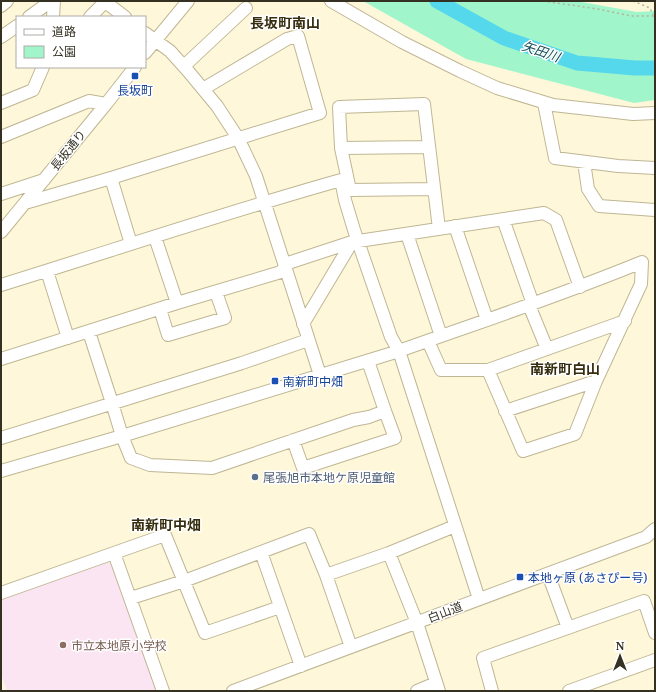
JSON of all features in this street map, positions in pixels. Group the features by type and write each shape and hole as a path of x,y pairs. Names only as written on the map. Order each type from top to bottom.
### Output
{"street":[{"path":"1,6 7,1"},
{"path":"31,16 53,1"},
{"path":"53,1 53,16"},
{"path":"91,16 105,1 124,16"},
{"path":"146,52 188,1"},
{"path":"331,1 402,42 498,88 553,105 633,114 655,113"},
{"path":"342,1 397,33 474,72 522,91 561,101 596,106 647,109 655,108"},
{"path":"184,66 246,8"},
{"path":"1,37 16,27"},
{"path":"146,34 170,51 184,66 217,106 238,138 256,176 320,376"},
{"path":"24,203 111,178 320,113 298,36 287,39 203,89"},
{"path":"1,103 33,90 43,68"},
{"name":"長坂通り","path":"1,232 134,68"},
{"path":"1,137 89,101 106,104"},
{"path":"544,103 555,158 618,166 655,168"},
{"path":"439,229 424,104 339,107 340,148 345,183 345,200 355,241 391,337 399,351 479,599"},
{"path":"340,148 429,147"},
{"path":"584,162 588,189 599,206 655,210"},
{"path":"111,178 131,244"},
{"path":"1,194 44,180"},
{"path":"1,284 264,202 341,180 350,190 434,189"},
{"path":"1,359 160,308 281,272 285,269 288,263 355,241 544,213 556,220 580,287"},
{"path":"503,219 546,349"},
{"path":"455,226 487,320"},
{"path":"407,234 441,336"},
{"path":"155,237 177,303"},
{"path":"303,324 355,241"},
{"path":"1,471 122,436 399,351 580,287 642,262 641,284 625,321 596,380 575,434 523,451 488,370"},
{"path":"47,270 68,338"},
{"path":"160,308 168,335 225,318 216,292"},
{"path":"428,341 441,370 488,370 625,321"},
{"path":"89,332 122,436 131,458 150,465 212,468 293,440 385,411"},
{"path":"1,438 242,363 308,340"},
{"path":"293,440 303,468 395,438 368,360"},
{"path":"505,411 596,380"},
{"path":"326,575 389,553 455,526"},
{"name":"白山道","path":"233,691 646,537 655,529"},
{"path":"131,598 184,581 309,534 326,575 351,647"},
{"path":"1,593 165,535 205,633 280,607"},
{"path":"261,552 301,666"},
{"path":"114,553 163,691"},
{"path":"389,553 417,623 438,687 417,691"},
{"path":"548,574 568,628"},
{"path":"492,691 483,658 644,601 655,633"},
{"path":"570,691 655,660"}],"path":[{"path":"543,1 598,9 631,16 654,16 650,8 633,1"}],"shaded area":[{"path":"108,560 113,561 159,691 7,691 1,674 1,600"}],"green space":[{"path":"363,1 576,1 637,12 655,11 655,100 634,103 466,59"}],"waterway":[{"name":"矢田川","path":"437,1 504,38 577,63 635,68 655,68"}],"place":[{"name":"長坂町","path":"135,76"},
{"name":"南新町中畑","path":"275,381"},
{"name":"尾張旭市本地ケ原児童館","path":"255,477"},
{"name":"本地ヶ原 (あさぴー号)","path":"520,577"},
{"name":"市立本地原小学校","path":"63,645"}],"district":[{"name":"長坂町南山","path":"285,22"},
{"name":"南新町白山","path":"565,368"},
{"name":"南新町中畑","path":"166,524"}]}
